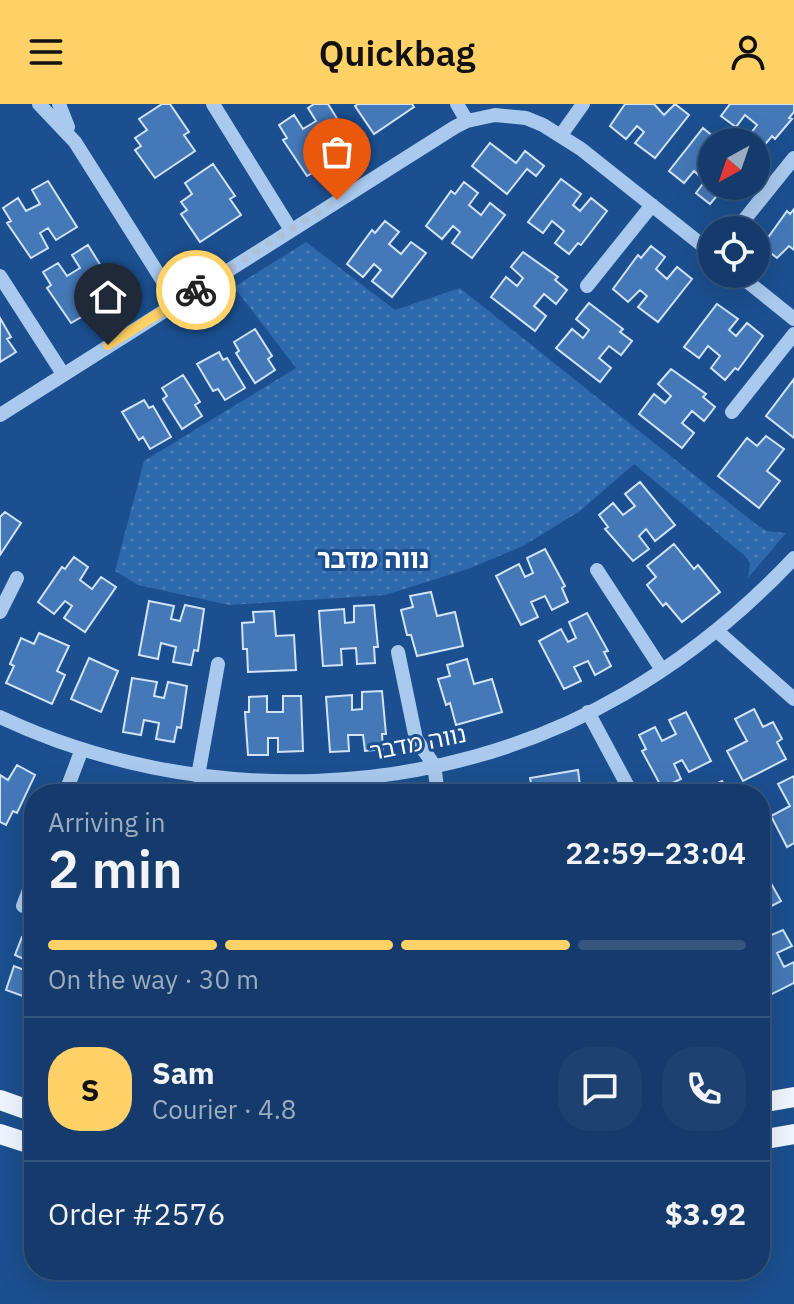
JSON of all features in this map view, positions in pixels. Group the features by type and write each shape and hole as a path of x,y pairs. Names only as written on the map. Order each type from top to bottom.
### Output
{"main road":[{"path":"770,1101 794,1097"},
{"path":"0,1100 24,1108"},
{"path":"0,1134 24,1142"},
{"path":"770,1138 794,1134"}],"street":[{"path":"39,104 75,142"},
{"path":"59,104 75,142 176,302"},
{"path":"213,104 291,230"},
{"path":"457,104 467,121"},
{"path":"561,135 583,104"},
{"path":"0,415 467,121 510,115 526,118 561,135 698,242"},
{"path":"747,216 794,158"},
{"path":"587,286 652,205"},
{"path":"0,276 63,374"},
{"path":"755,288 794,319"},
{"path":"732,412 794,334"},
{"name":"נווה מדבר","path":"293,784 381,775 434,765 509,746 588,712 623,695 717,631 768,586 794,558"},
{"path":"597,570 662,670"},
{"path":"0,612 17,578"},
{"path":"717,631 794,699"},
{"path":"398,652 416,739 434,765 437,784"},
{"path":"198,776 218,664"},
{"path":"588,712 627,784"},
{"name":"נווה מדבר","path":"0,717 82,749 160,770 235,784"},
{"path":"69,784 82,749"}],"shaded area":[{"path":"306,242 395,310 460,288 757,525 767,531 786,533 748,578 750,563 745,556 634,464 580,511 523,546 468,569 385,595 229,605 138,585 115,571 144,461 296,368 234,287"}],"building":[{"path":"162,104 170,104 189,132 184,135 195,151 155,178 135,150 141,146 135,138 147,130 139,119"},
{"path":"314,104 328,104 353,144 332,158 324,146 316,151 324,166 307,176 283,140 287,138 279,125 294,115 303,129 316,121 308,108"},
{"path":"412,104 414,107 374,134 355,106"},
{"path":"625,104 654,104 664,115 675,104 689,115 655,158 635,143 644,132 637,126 626,139 610,126"},
{"path":"730,104 794,104 794,112 789,118 792,119 775,139 772,136 770,138 770,128 755,128 757,125 745,115 736,127 721,116"},
{"path":"698,134 698,175 694,171 684,183 669,171"},
{"path":"490,143 516,163 525,151 544,166 536,176 527,169 507,194 472,166"},
{"path":"213,164 235,196 230,199 241,215 200,242 181,214 187,210 181,202 192,194 185,183"},
{"path":"561,179 581,194 573,205 580,211 591,198 607,211 581,245 578,243 569,254 555,243 564,231 552,221 543,233 528,222"},
{"path":"48,181 77,227 56,240 48,228 40,233 48,248 31,258 7,223 11,221 3,208 18,198 26,211 40,204 32,190"},
{"path":"464,182 478,193 469,205 481,215 490,203 505,215 472,258 452,243 460,232 453,226 442,239 426,226 451,191 455,194"},
{"path":"794,209 794,250 789,246 777,258 770,252 770,235 787,211 790,214"},
{"path":"385,221 399,232 389,244 401,254 411,242 426,253 392,297 372,281 381,270 374,264 363,277 347,264 372,230 375,233"},
{"path":"88,245 117,292 95,305 88,293 80,298 88,313 71,323 47,288 51,285 43,272 58,263 67,276 80,268 72,255"},
{"path":"651,246 665,257 656,269 667,279 677,267 692,279 658,322 638,307 647,296 640,290 628,302 613,289 638,255 641,258"},
{"path":"523,252 558,277 555,280 567,290 556,304 544,294 534,306 546,316 535,331 491,297 506,277 517,286 523,278 511,267"},
{"path":"589,303 623,329 620,332 632,341 621,355 609,346 599,358 611,368 600,382 556,348 572,329 583,338 589,330 576,319"},
{"path":"717,304 738,319 729,330 736,336 747,323 763,336 738,370 735,368 725,380 711,368 720,356 708,346 699,358 684,347"},
{"path":"0,318 11,337 7,339 16,352 0,362"},
{"path":"255,329 272,356 268,359 275,370 255,383 236,353 239,351 234,342"},
{"path":"219,352 223,360 227,358 245,388 225,400 218,389 213,391 197,364"},
{"path":"671,369 706,394 703,397 715,407 704,421 692,411 682,423 694,433 682,448 639,414 654,394 665,403 671,396 658,384"},
{"path":"183,375 200,402 195,405 202,416 182,429 163,399 167,396 162,388"},
{"path":"794,379 794,438 766,416"},
{"path":"144,400 149,408 153,406 171,437 150,449 143,437 139,440 122,412"},
{"path":"766,436 784,449 767,471 780,481 759,508 718,476 747,438 757,446"},
{"path":"640,482 675,525 655,541 646,529 639,536 649,549 633,561 605,529 608,527 599,515 613,503 623,515 635,506 625,494"},
{"path":"5,512 21,523 0,555 0,517"},
{"path":"674,544 694,569 698,565 720,592 682,622 666,603 663,606 647,585 656,577 647,566"},
{"path":"545,549 565,586 562,588 568,602 552,610 545,596 531,602 538,617 521,625 496,576 519,564 525,577 533,573 527,558"},
{"path":"74,557 88,567 80,580 92,589 101,577 116,587 85,632 64,618 72,606 65,601 54,614 38,602 62,567 65,569"},
{"path":"431,592 437,616 455,612 463,646 417,656 411,635 407,635 401,610 413,607 410,596"},
{"path":"149,601 174,606 171,619 180,621 185,605 204,609 198,651 194,650 191,665 173,662 176,647 161,643 158,659 139,655"},
{"path":"374,605 378,647 374,647 375,663 357,664 356,648 341,649 342,665 323,666 319,611 344,609 345,623 354,622 354,606"},
{"path":"274,611 276,636 294,635 296,670 248,672 242,623 254,622 253,612"},
{"path":"587,613 608,651 604,652 611,666 595,675 588,661 574,667 581,681 564,689 539,641 561,629 568,642 576,638 569,622"},
{"path":"39,633 69,646 57,671 65,675 52,704 6,683 21,638 34,644"},
{"path":"89,658 118,671 101,712 71,699"},
{"path":"467,659 474,684 492,679 502,712 456,725 450,703 446,705 438,679 450,676 447,665"},
{"path":"132,678 157,682 154,696 164,698 168,682 187,686 181,728 177,727 174,742 156,739 159,723 144,720 141,735 123,732"},
{"path":"382,691 386,734 382,734 383,749 365,751 363,735 348,735 349,751 330,752 326,697 352,695 352,710 362,709 362,692"},
{"path":"267,696 267,712 283,712 283,696 301,696 303,751 278,752 278,738 268,738 268,755 248,755 245,712 249,712 249,697"},
{"path":"754,709 763,727 773,722 782,739 777,742 786,759 743,781 727,751 747,741 735,719"},
{"path":"686,712 711,761 689,772 682,760 674,764 681,779 670,784 660,784 642,751 646,749 639,735 655,727 662,741 676,734 669,720"},
{"path":"17,765 35,775 31,784 24,784 24,798 17,813 13,811 6,825 0,822 0,775 8,780"},
{"path":"578,770 580,784 531,784 530,778"},
{"path":"794,776 794,843 787,847 771,816 790,806 778,784"},
{"path":"770,881 781,901 770,907"},
{"path":"783,930 792,946 777,953 784,967 794,962 794,983 770,995 770,936"},
{"path":"22,937 24,938 24,959 15,955"},
{"path":"14,966 24,970 24,996 6,990"}],"way so far":[{"path":"196,290 337,200"}],"district":[{"name":"נווה מדבר","path":"373,559"}],"route":[{"path":"108,345 196,290"}]}
